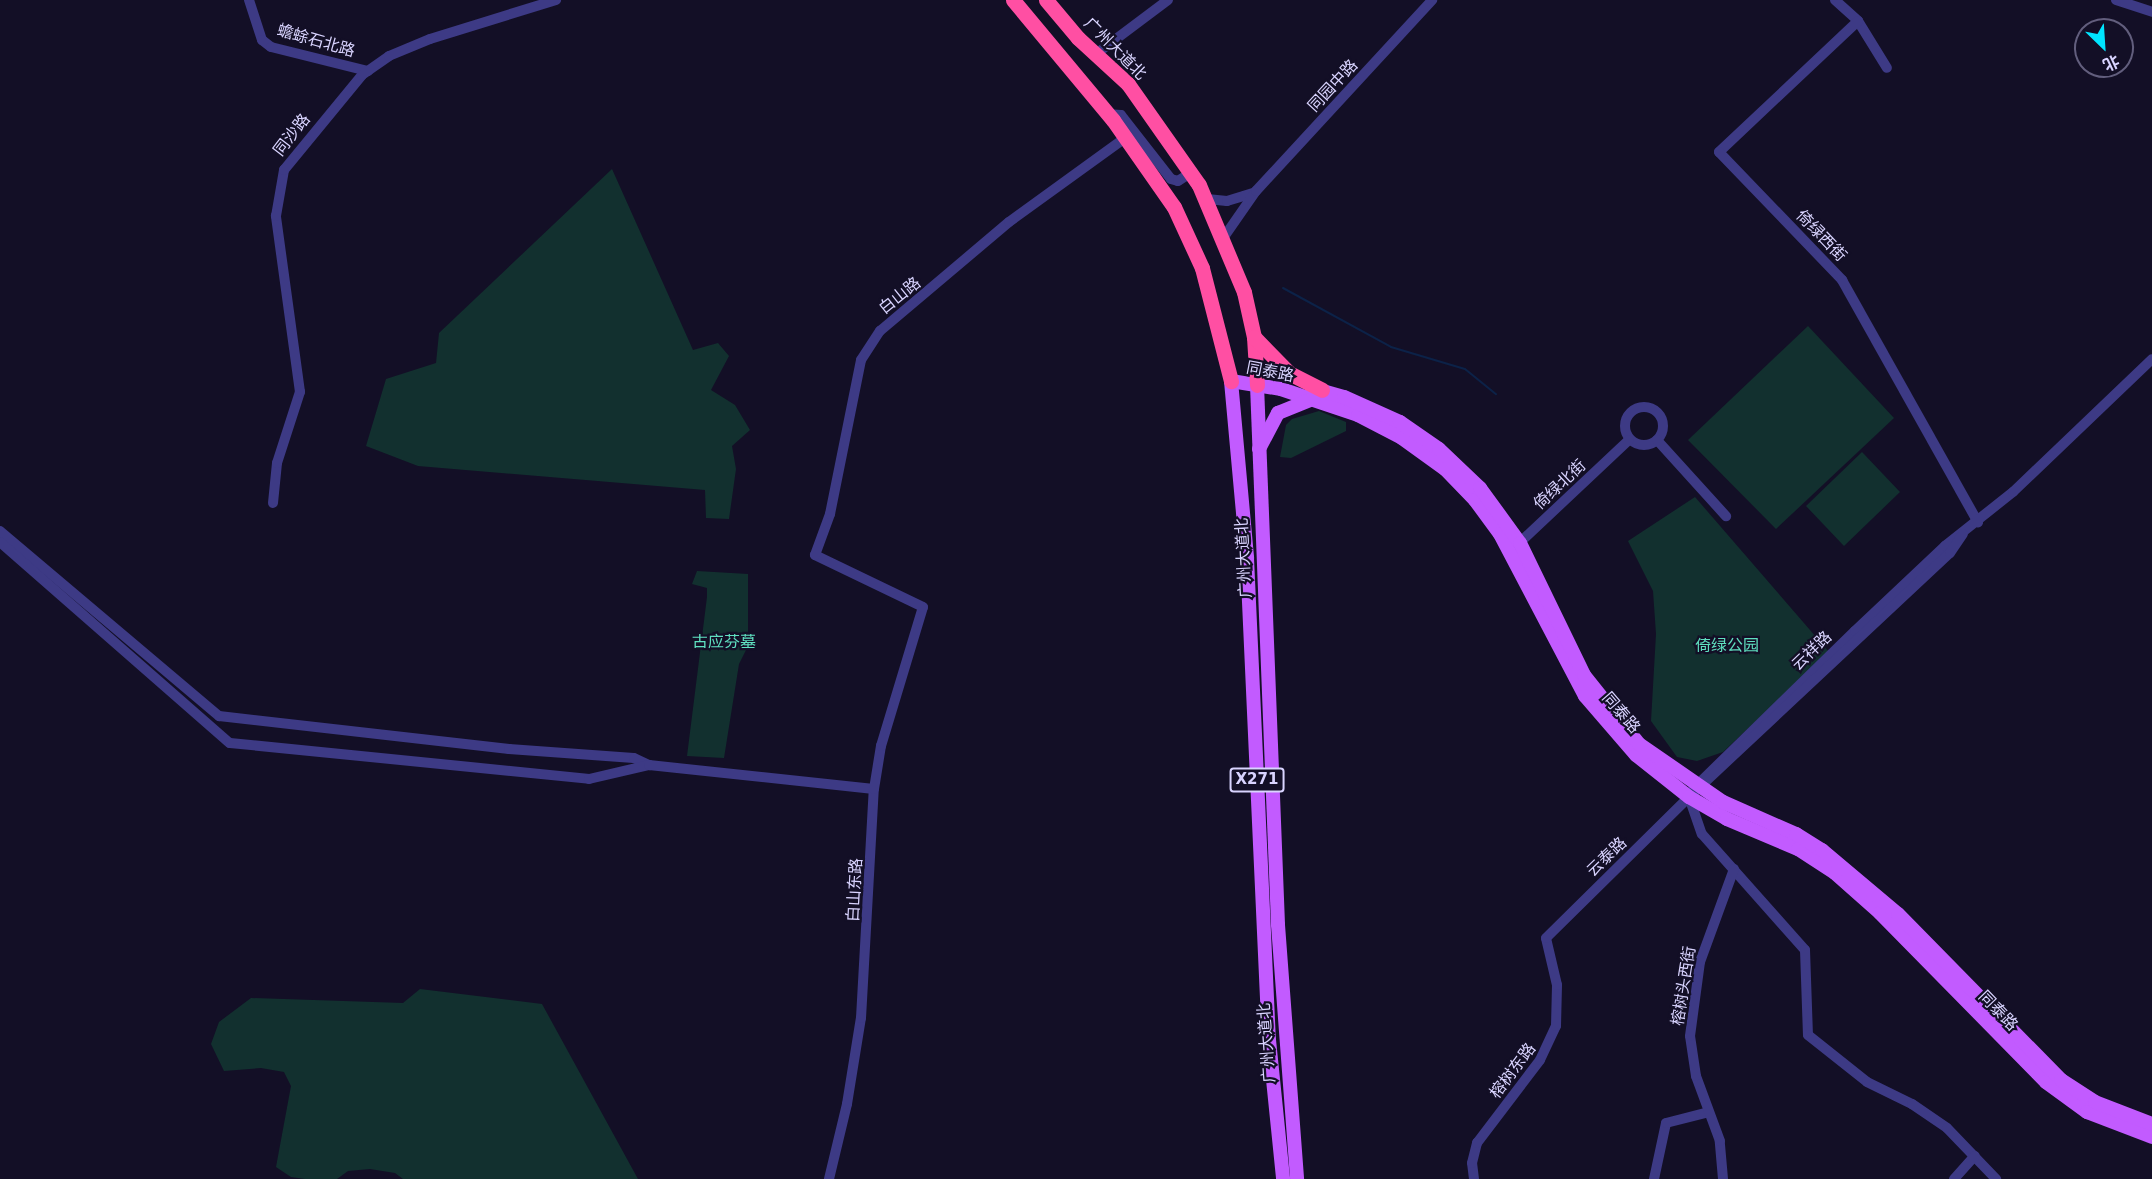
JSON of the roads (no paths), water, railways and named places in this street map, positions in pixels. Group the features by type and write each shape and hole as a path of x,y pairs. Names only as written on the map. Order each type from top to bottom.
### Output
{"highway":[{"name":"广州大道北","path":"1013,0 1107,114 1163,190 1190,239 1209,290 1231,381"},
{"name":"广州大道北","path":"1046,0 1134,93 1192,172 1207,199 1244,292 1254,337 1257,381"},
{"path":"1254,337 1289,373 1318,394"}],"main road":[{"name":"同泰路","path":"1231,381 1257,381 1318,394 1395,419 1439,449 1492,503 1515,547 1568,667 1597,712 1636,755 1696,790 1796,834 1829,855 1898,914 2061,1080 2095,1102 2152,1124"},
{"name":"广州大道北","path":"1231,381 1247,558 1264,968 1283,1179"},
{"name":"广州大道北","path":"1257,381 1257,452 1280,968 1298,1179"},
{"path":"1257,452 1278,413 1318,394"},
{"path":"1247,558 1262,556"},
{"name":"同泰路","path":"1696,790 1727,819 1798,849 1835,873 1880,913 2046,1082 2087,1112 2152,1137"}],"street":[{"name":"蟾蜍石北路","path":"249,0 262,40 271,47 368,71"},
{"name":"同沙路","path":"273,503 277,463 300,392 276,216 278,187 284,171 334,106 368,71 389,56 430,39 556,0"},
{"path":"1096,54 1168,0"},
{"name":"同园中路","path":"1224,237 1256,191 1432,0"},
{"path":"1835,0 1858,21 1887,68"},
{"path":"2116,0 2152,12"},
{"name":"倚绿西街","path":"1858,21 1719,152 1842,280 1978,522"},
{"path":"1107,114 1121,114 1171,179 1178,181 1192,172"},
{"name":"白山路","path":"923,607 815,555 830,513 854,388 868,344 1024,209 1125,138"},
{"path":"1207,199 1227,201 1256,191"},
{"name":"云祥路","path":"1696,790 1950,554 1963,534 2152,359"},
{"path":"1644,407 1656,411 1663,422 1657,440 1641,446 1629,440 1625,421 1632,411 1644,407"},
{"name":"倚绿北街","path":"1515,547 1629,440"},
{"path":"1657,440 1726,516"},
{"path":"0,531 219,716 509,749 634,758 649,765 874,789"},
{"path":"0,542 230,743 589,779 649,765"},
{"name":"白山东路","path":"830,1179 850,1094 861,1018 874,789 889,713 923,607"},
{"path":"1696,790 1702,834 1805,950 1808,1035 1867,1082 1912,1104 1947,1128 1996,1179"},
{"name":"云泰路","path":"1546,938 1696,790"},
{"name":"榕树头西街","path":"1723,1179 1720,1141 1696,1076 1690,1036 1700,962 1734,870"},
{"name":"榕树东路","path":"1474,1179 1472,1163 1477,1143 1540,1060 1557,1026 1557,985 1546,938"},
{"path":"1654,1179 1666,1123 1709,1112"},
{"path":"1954,1179 1975,1156"}],"waterway":[{"path":"1283,288 1391,347 1465,369 1496,394"}],"park label":[{"name":"古应芬墓","path":"724,642"},
{"name":"倚绿公园","path":"1727,646"}]}
